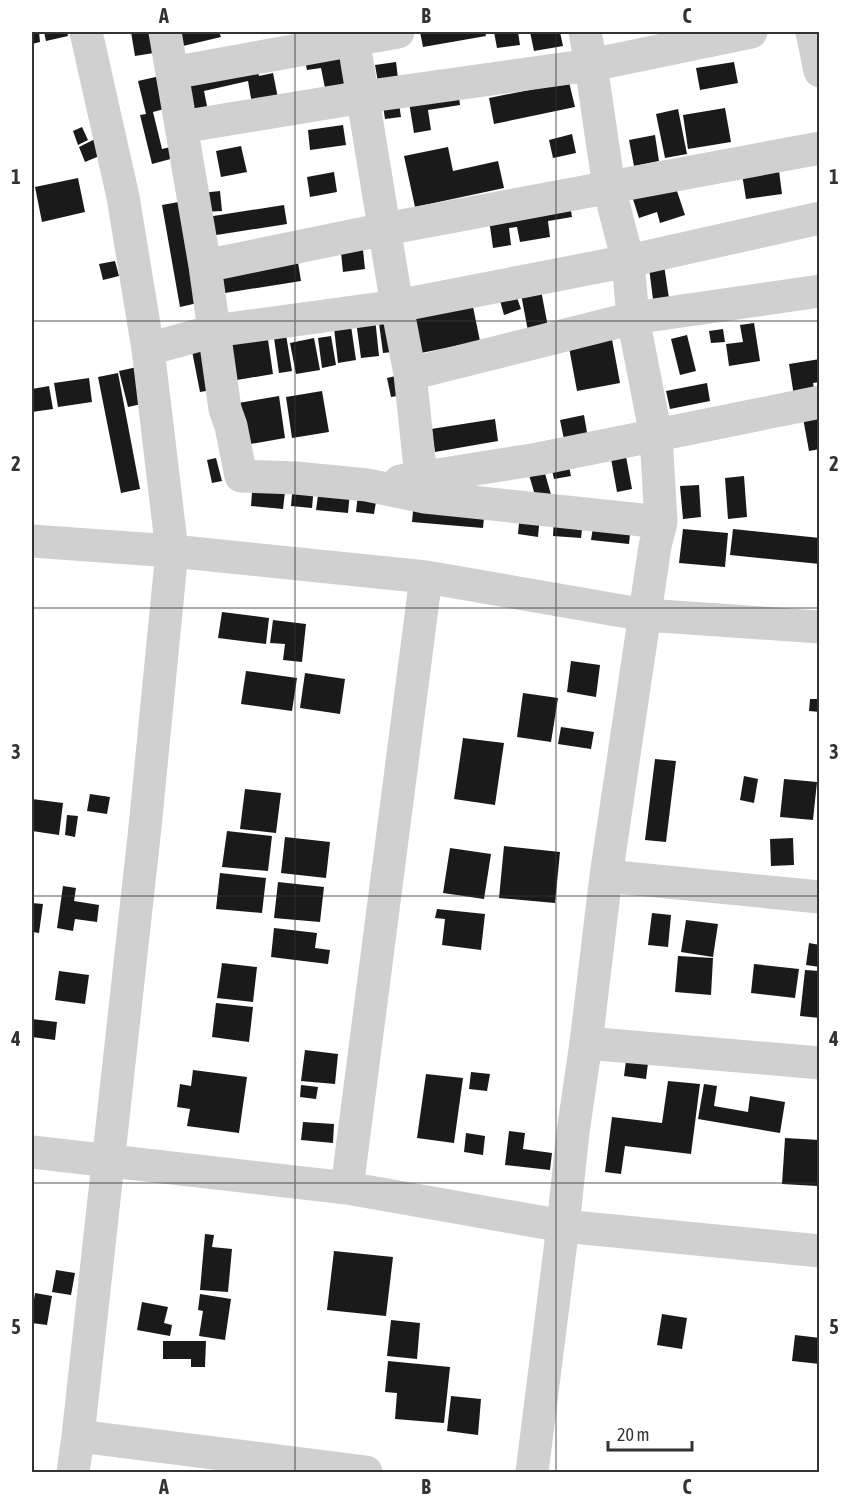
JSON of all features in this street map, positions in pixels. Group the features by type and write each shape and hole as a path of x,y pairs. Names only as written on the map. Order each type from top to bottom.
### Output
{"street":[{"path":"73,1473 145,827 172,551 148,349 123,197 86,32"},
{"path":"165,32 205,266 225,409 231,426 241,476 423,487 661,522"},
{"path":"172,73 352,36 398,32"},
{"path":"532,1473 606,876 655,546 661,522 656,436 633,318 628,261 609,188 585,32"},
{"path":"181,127 363,97 591,65 751,32"},
{"path":"812,32 819,71"},
{"path":"352,36 410,374 423,487"},
{"path":"205,266 385,229 819,148"},
{"path":"148,349 214,331 397,306 628,261 819,218"},
{"path":"410,374 633,318 819,291"},
{"path":"423,487 538,459 819,402"},
{"path":"32,541 172,551 426,578 645,615 819,627"},
{"path":"347,1188 426,578"},
{"path":"606,876 819,897"},
{"path":"586,1042 819,1064"},
{"path":"32,1152 347,1188 563,1226 819,1251"},
{"path":"78,1436 366,1473"}],"building":[{"path":"32,32 39,32 40,42 32,44"},
{"path":"44,32 67,32 68,36 46,41"},
{"path":"131,32 156,32 160,52 135,56"},
{"path":"179,32 219,32 221,37 183,46"},
{"path":"420,32 485,32 486,36 423,47"},
{"path":"494,32 518,32 520,45 497,48"},
{"path":"530,32 560,32 563,46 534,51"},
{"path":"348,47 355,82 325,88 321,68 307,70 304,56"},
{"path":"396,62 398,78 378,82 375,65"},
{"path":"734,62 738,83 700,90 696,68"},
{"path":"257,66 259,76 273,73 278,98 252,104 248,81 204,91 208,111 187,115 180,82"},
{"path":"160,76 168,108 153,112 162,149 175,146 178,157 152,164 140,115 146,114 138,81"},
{"path":"569,82 575,107 494,124 489,98"},
{"path":"458,89 460,105 428,110 431,130 414,133 408,96"},
{"path":"398,97 401,117 385,119 382,99"},
{"path":"725,108 731,142 688,149 683,115"},
{"path":"678,109 687,154 665,158 656,114"},
{"path":"343,125 346,145 310,150 308,130"},
{"path":"82,127 88,140 78,145 73,131"},
{"path":"572,134 576,153 553,158 549,140"},
{"path":"655,135 659,161 634,166 629,140"},
{"path":"97,138 104,154 85,162 79,147"},
{"path":"241,146 247,172 221,177 216,151"},
{"path":"448,147 453,171 498,161 504,188 415,207 404,156"},
{"path":"778,163 782,194 746,199 741,168"},
{"path":"334,172 337,192 310,197 307,177"},
{"path":"78,178 85,212 42,222 35,187"},
{"path":"673,179 685,215 660,223 657,212 639,218 631,193"},
{"path":"220,191 222,211 203,212 201,193"},
{"path":"569,199 572,217 548,221 550,237 520,242 517,227 509,228 511,245 493,248 488,212"},
{"path":"184,201 202,302 180,307 162,205"},
{"path":"284,205 287,224 210,236 207,217"},
{"path":"362,240 365,269 343,272 340,243"},
{"path":"297,256 301,281 225,293 221,269"},
{"path":"115,261 119,276 103,280 99,264"},
{"path":"664,265 670,305 654,307 649,268"},
{"path":"540,285 548,327 528,331 520,289"},
{"path":"515,292 521,309 504,315 499,297"},
{"path":"472,302 480,341 421,353 413,314"},
{"path":"396,313 401,351 383,353 378,316"},
{"path":"375,318 379,356 361,358 356,321"},
{"path":"754,323 760,361 729,366 726,344 743,342 740,325"},
{"path":"351,326 356,360 338,363 334,328"},
{"path":"285,329 292,371 279,373 273,331"},
{"path":"723,329 725,342 711,343 709,331"},
{"path":"267,333 273,374 231,381 225,340"},
{"path":"611,334 620,383 577,391 568,342"},
{"path":"687,335 696,371 680,375 671,339"},
{"path":"331,336 336,365 322,368 318,338"},
{"path":"314,338 320,370 296,374 290,343"},
{"path":"210,348 218,389 200,392 192,351"},
{"path":"820,359 820,382 813,383 816,400 795,403 789,364"},
{"path":"137,367 146,403 128,407 119,371"},
{"path":"118,373 140,489 121,493 98,377"},
{"path":"404,374 409,394 391,397 387,378"},
{"path":"89,378 92,402 58,407 54,383"},
{"path":"707,383 710,401 670,409 666,391"},
{"path":"49,386 53,409 32,412 32,389"},
{"path":"322,391 329,432 292,438 286,397"},
{"path":"279,396 285,438 245,445 238,403"},
{"path":"584,415 589,444 566,449 560,420"},
{"path":"820,415 820,449 809,451 803,418"},
{"path":"495,419 498,441 435,452 431,429"},
{"path":"625,451 632,489 617,492 610,453"},
{"path":"567,457 571,476 554,479 550,461"},
{"path":"216,458 222,481 212,483 207,460"},
{"path":"544,470 552,498 537,502 529,475"},
{"path":"744,476 747,517 728,519 725,478"},
{"path":"253,479 286,483 283,509 251,506"},
{"path":"293,484 314,486 312,508 291,506"},
{"path":"699,485 701,517 683,519 680,486"},
{"path":"319,488 350,492 348,513 316,510"},
{"path":"358,494 377,496 374,514 356,512"},
{"path":"414,500 485,507 483,528 412,522"},
{"path":"520,512 540,515 538,537 518,534"},
{"path":"554,518 583,521 581,538 553,536"},
{"path":"594,521 631,525 629,544 591,540"},
{"path":"683,529 728,533 725,567 679,563"},
{"path":"733,529 820,538 820,564 730,555"},
{"path":"222,612 269,618 266,644 218,638"},
{"path":"273,620 306,624 302,662 283,660 285,644 270,643"},
{"path":"571,661 600,665 596,697 567,692"},
{"path":"246,671 297,678 292,711 241,704"},
{"path":"305,673 345,679 340,714 300,708"},
{"path":"523,693 558,698 551,742 517,737"},
{"path":"810,699 820,699 820,712 809,711"},
{"path":"561,727 594,732 591,749 558,744"},
{"path":"463,738 504,743 495,805 454,799"},
{"path":"655,759 676,761 666,842 645,840"},
{"path":"744,776 758,779 754,803 740,800"},
{"path":"784,779 817,782 813,820 780,817"},
{"path":"245,789 281,793 276,833 240,829"},
{"path":"90,794 110,797 107,814 87,811"},
{"path":"32,799 63,803 59,835 32,831"},
{"path":"67,815 78,816 75,837 65,835"},
{"path":"227,831 272,836 268,871 222,867"},
{"path":"285,837 330,842 326,878 281,873"},
{"path":"793,838 794,865 771,866 770,839"},
{"path":"504,846 560,852 555,903 499,898"},
{"path":"450,848 491,854 484,899 443,893"},
{"path":"220,873 266,878 262,913 216,909"},
{"path":"278,882 324,887 320,922 274,918"},
{"path":"63,886 76,888 74,901 99,905 97,922 75,919 73,931 57,928"},
{"path":"32,903 43,904 39,933 32,932"},
{"path":"437,909 485,914 481,950 442,945 445,919 435,918"},
{"path":"652,913 671,915 668,947 648,945"},
{"path":"686,920 718,924 713,957 681,952"},
{"path":"274,928 317,933 315,948 330,950 328,964 271,957"},
{"path":"809,943 820,945 820,967 806,965"},
{"path":"678,956 713,958 711,995 675,992"},
{"path":"222,963 257,967 253,1002 217,998"},
{"path":"754,964 799,969 795,998 751,993"},
{"path":"805,970 820,971 820,1018 800,1016"},
{"path":"59,971 89,975 85,1004 55,1000"},
{"path":"216,1003 253,1007 249,1042 212,1037"},
{"path":"32,1019 57,1022 55,1040 32,1037"},
{"path":"305,1050 338,1054 335,1084 301,1081"},
{"path":"627,1053 649,1055 646,1079 624,1076"},
{"path":"193,1070 247,1077 239,1133 187,1126 190,1109 177,1107 180,1084 191,1086"},
{"path":"471,1072 490,1074 487,1091 469,1089"},
{"path":"426,1074 463,1078 454,1143 417,1138"},
{"path":"668,1081 700,1084 691,1154 625,1146 621,1174 605,1172 612,1117 662,1123"},
{"path":"704,1084 717,1086 714,1106 748,1112 750,1096 785,1102 780,1133 698,1119"},
{"path":"301,1085 318,1087 316,1099 300,1097"},
{"path":"303,1122 334,1124 333,1143 301,1140"},
{"path":"509,1131 525,1133 523,1149 552,1153 550,1170 505,1165"},
{"path":"466,1133 485,1136 483,1155 464,1152"},
{"path":"785,1138 820,1140 818,1186 782,1184"},
{"path":"205,1234 214,1235 212,1247 232,1249 228,1292 200,1290"},
{"path":"334,1251 393,1257 386,1316 327,1310"},
{"path":"56,1270 75,1273 71,1295 52,1292"},
{"path":"35,1293 52,1296 47,1325 32,1323"},
{"path":"200,1294 231,1299 225,1340 199,1336 203,1311 198,1310"},
{"path":"142,1302 168,1307 164,1323 172,1325 170,1336 137,1330"},
{"path":"662,1314 687,1318 682,1349 657,1345"},
{"path":"391,1320 420,1323 417,1359 387,1356"},
{"path":"795,1335 820,1338 820,1364 792,1361"},
{"path":"163,1341 206,1341 205,1367 191,1367 191,1359 163,1359"},
{"path":"388,1361 450,1367 444,1423 395,1419 397,1393 385,1392"},
{"path":"451,1396 481,1399 478,1435 447,1431"}]}
